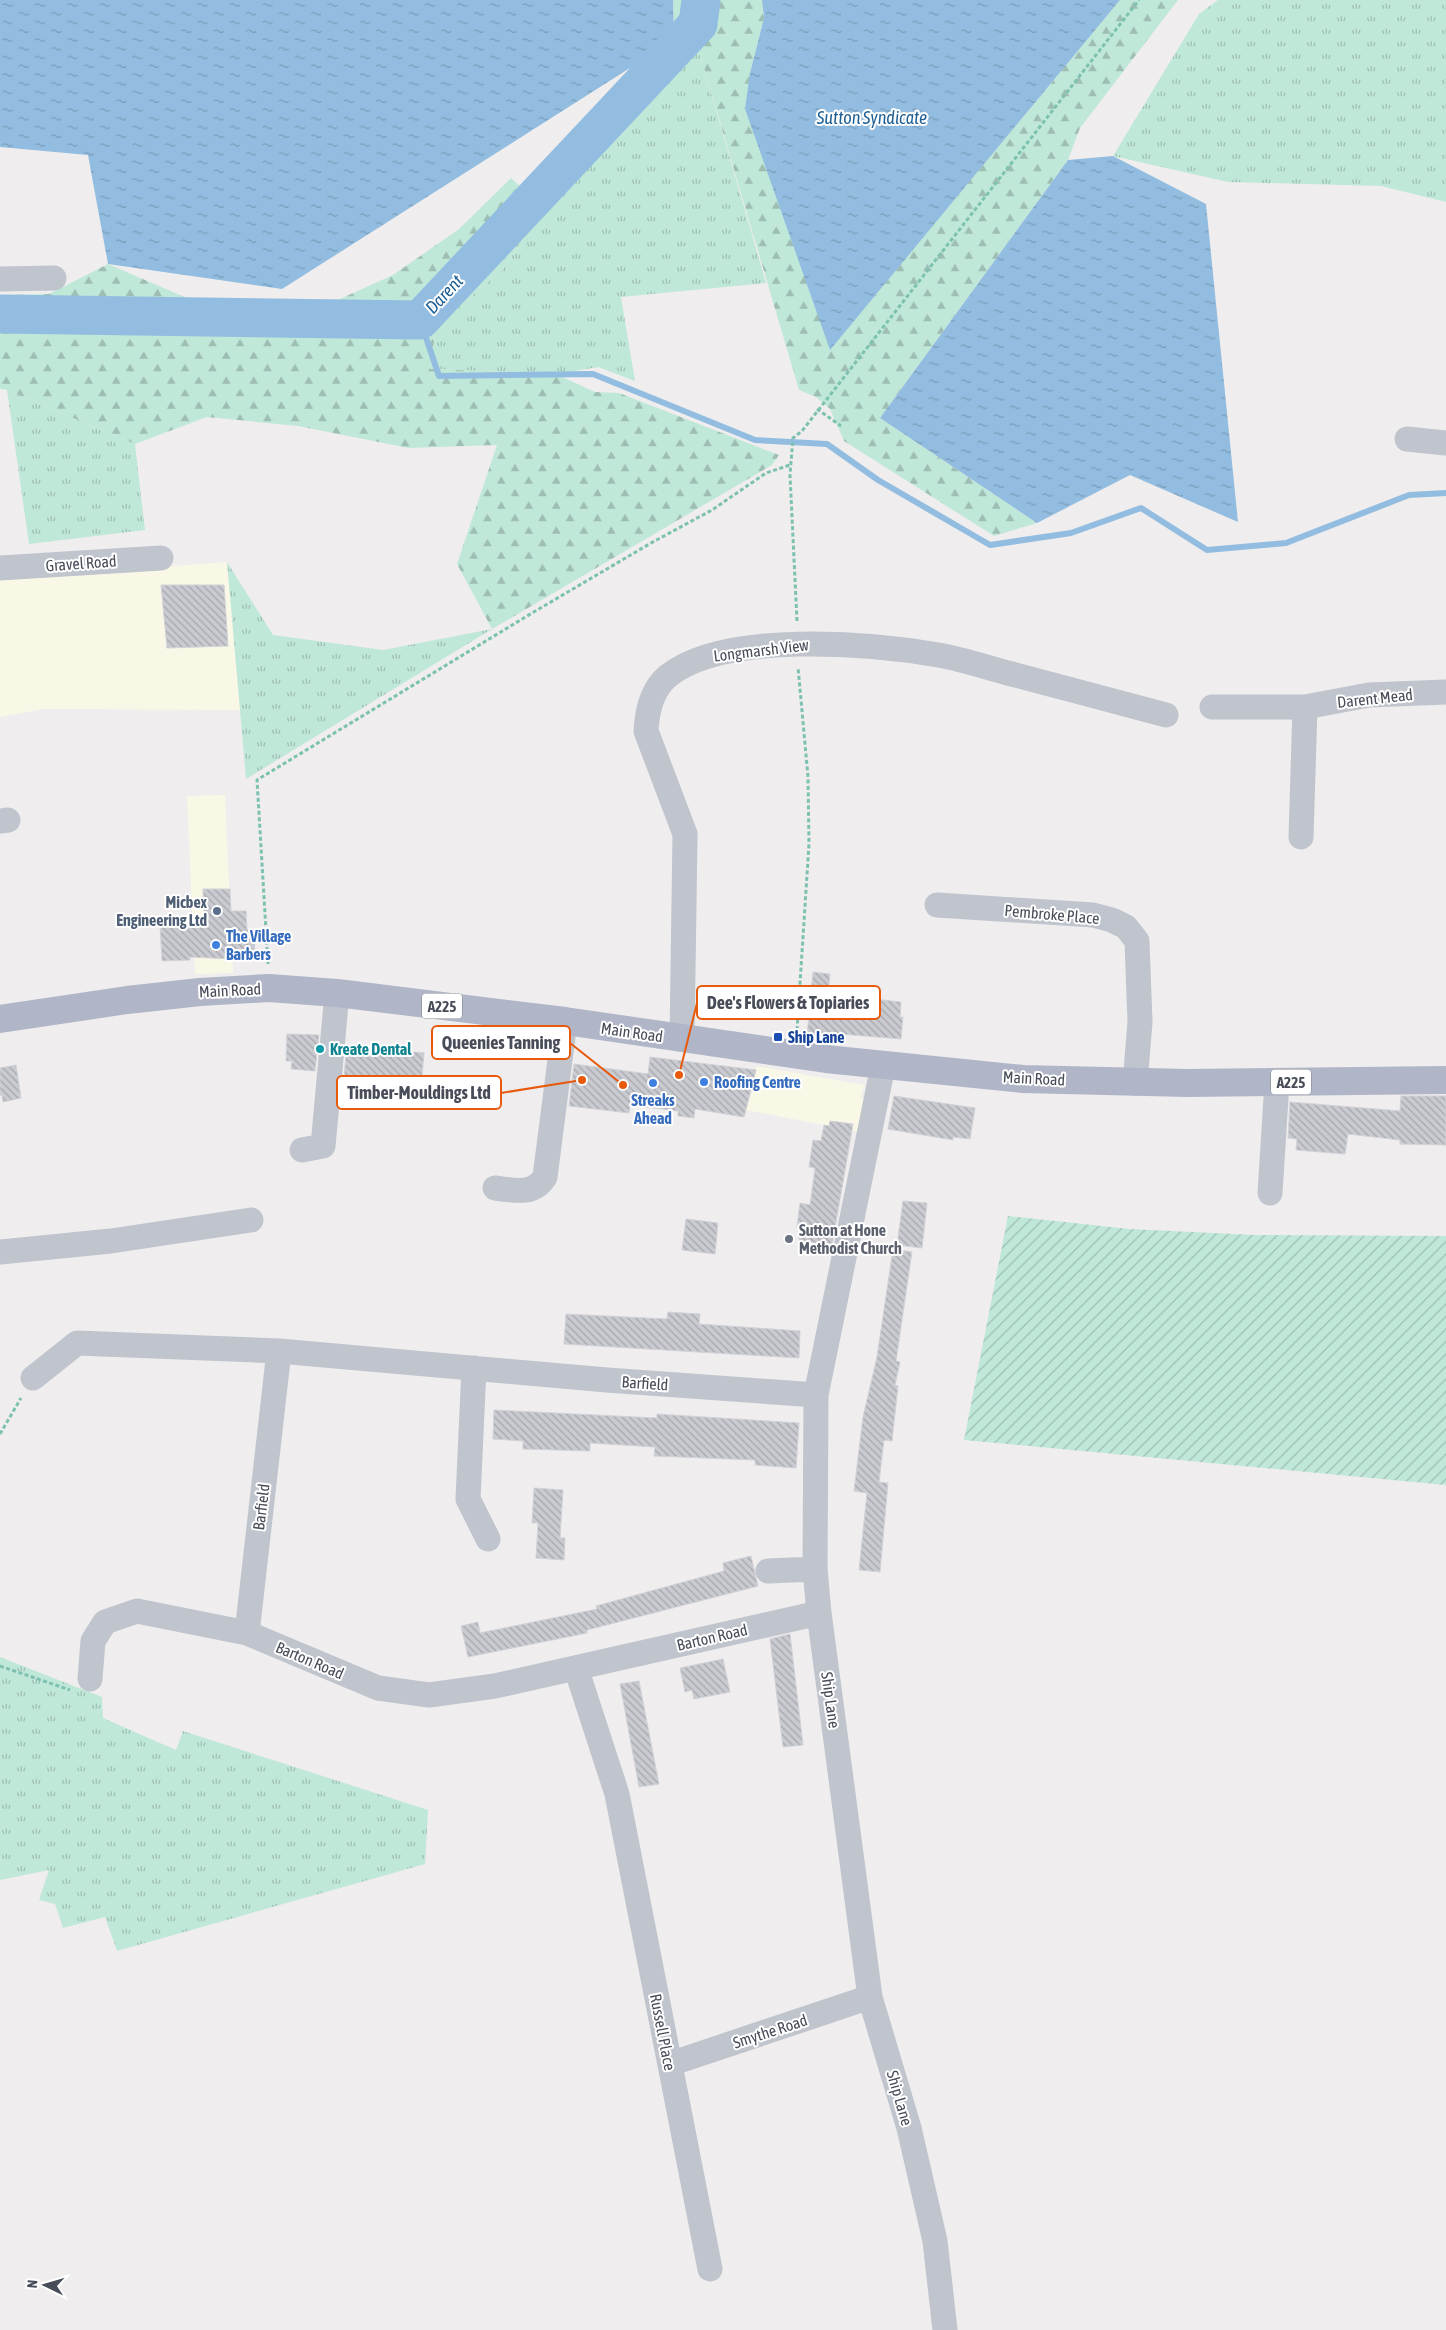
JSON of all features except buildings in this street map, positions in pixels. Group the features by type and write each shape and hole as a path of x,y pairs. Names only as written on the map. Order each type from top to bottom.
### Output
{"main road":[{"name":"Main Road","path":"0,1019 127,1000 200,992 269,988 337,993 565,1021 883,1066 1023,1079 1135,1083 1446,1080"}],"street":[{"path":"0,278 54,278"},
{"path":"1407,439 1446,443"},
{"name":"Gravel Road","path":"0,568 161,558"},
{"name":"Longmarsh View","path":"682,1039 685,834 646,731 647,714 655,694 666,677 700,658 728,651 826,643 939,655 1166,715"},
{"name":"Darent Mead","path":"1212,707 1304,707 1369,695 1446,692"},
{"path":"1302,837 1304,707"},
{"name":"Pembroke Place","path":"937,905 1093,915 1112,920 1126,927 1137,941 1140,1022 1135,1083"},
{"path":"302,1150 323,1146 337,993"},
{"path":"494,1188 525,1191 534,1189 545,1177 565,1021"},
{"name":"Ship Lane","path":"883,1066 816,1395 815,1569 819,1613 870,1997 909,2128 935,2241 945,2330"},
{"path":"1270,1193 1277,1082"},
{"path":"0,1252 111,1241 251,1220"},
{"name":"Barfield","path":"33,1378 77,1342 279,1351 607,1380 816,1395"},
{"name":"Barfield","path":"247,1633 279,1351"},
{"path":"474,1368 468,1499 488,1539"},
{"path":"768,1571 815,1569"},
{"name":"Barton Road","path":"90,1679 93,1640 105,1622 137,1611 247,1633 378,1688 429,1694 495,1686 819,1613"},
{"name":"Russell Place","path":"576,1668 617,1794 710,2269"},
{"name":"Smythe Road","path":"670,2064 870,1997"}],"path":[{"path":"796,1055 809,844 808,777 798,644 790,465 793,438 802,430 817,408 1140,0"},
{"path":"817,408 841,426"},
{"path":"269,988 257,780 634,552 712,510 766,473 790,465"},
{"path":"0,1434 33,1378"},
{"path":"0,1666 73,1691 90,1679"}],"shaded area":[{"path":"227,562 241,710 45,709 0,717 0,579"},
{"path":"225,795 233,973 195,974 187,796"},
{"path":"756,1066 864,1085 861,1098 865,1098 860,1132 746,1110 752,1092"}],"green space":[{"path":"673,0 762,0 764,18 750,73 830,349 1120,0 1178,0 1080,128 1068,160 880,418 1037,523 994,536 844,441 830,409 816,397 799,390 699,51 674,40"},
{"path":"1218,0 1446,0 1446,202 1381,186 1228,182 1113,156 1199,14"},
{"path":"699,51 766,283 621,297 635,381 598,367 556,374 430,369 436,327 503,269 544,208"},
{"path":"511,178 544,208 503,269 436,327 430,369 556,374 595,392 619,393 779,455 772,465 492,629 457,564 497,445 409,448 298,426 207,417 135,444 7,390 0,389 0,295 49,294 108,264 224,314 318,309 393,275 459,229"},
{"path":"7,390 135,444 145,530 29,544"},
{"path":"227,562 273,635 383,650 492,629 246,779"},
{"path":"1008,1216 1129,1229 1255,1235 1446,1236 1446,1485 964,1440"},
{"path":"0,1657 102,1697 103,1718 176,1750 183,1731 428,1810 425,1864 117,1951 105,1917 63,1928 55,1904 39,1900 49,1870 0,1880"}],"water":[{"path":"0,0 673,0 674,40 282,289 108,264 88,155 0,147"},
{"name":"Sutton Syndicate","path":"762,0 1120,0 830,350 745,109 750,73 764,18"},
{"path":"1113,156 1206,204 1238,522 1130,475 1037,523 880,418 1068,160"}],"waterway":[{"name":"Darent","path":"0,314 420,320 698,24 701,0"},
{"path":"420,320 439,376 593,374 755,440 827,444 878,480 990,545 1071,533 1141,508 1207,550 1286,543 1409,495 1446,493"}],"place":[{"name":"Micbex Engineering Ltd","path":"217,911"},
{"name":"The Village Barbers","path":"216,945"},
{"name":"Ship Lane","path":"778,1037"},
{"name":"Kreate Dental","path":"320,1049"},
{"name":"Dee's Flowers & Topiaries","path":"679,1075"},
{"name":"Timber-Mouldings Ltd","path":"582,1080"},
{"name":"Roofing Centre","path":"704,1082"},
{"name":"Streaks Ahead","path":"653,1083"},
{"name":"Queenies Tanning","path":"623,1085"},
{"name":"Sutton at Hone Methodist Church","path":"789,1239"}]}
